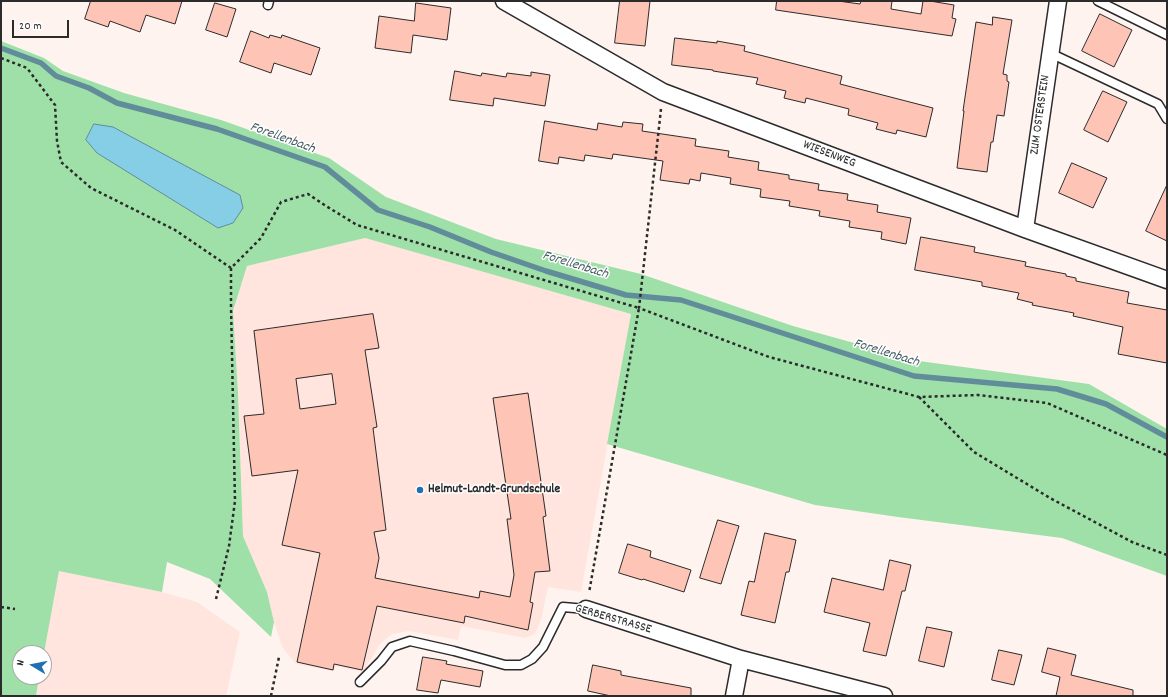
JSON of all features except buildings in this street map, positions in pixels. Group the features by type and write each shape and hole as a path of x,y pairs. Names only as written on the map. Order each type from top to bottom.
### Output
{"street":[{"name":"ZUM OSTERSTEIN","path":"1025,229 1058,1"},
{"name":"WIESENWEG","path":"512,3 663,92 1025,229 1167,280"},
{"name":"GERBERSTRASSE","path":"586,610 741,659 884,696"},
{"path":"734,696 741,659"}],"lane":[{"path":"1098,1 1167,35"},
{"path":"1050,53 1158,104 1167,119"},
{"name":"GERBERSTRASSE","path":"360,682 381,661 392,647 410,641 506,665 521,665 532,659 543,647 563,607 586,610"}],"path":[{"path":"1,58 27,68 55,105 57,142 61,162 91,188 175,230 231,268"},
{"path":"586,610 639,308 663,92"},
{"path":"216,599 229,546 235,501 230,306 231,268 261,238 281,202 308,194 357,225 639,308 769,357 919,397 978,395 1047,403 1167,455"},
{"path":"919,397 974,452 1063,505 1132,542 1167,555"},
{"path":"1,607 15,609"},
{"path":"271,696 279,658"}],"shaded area":[{"name":"Helmut-Landt-Grundschule","path":"365,238 631,314 581,592 548,587 541,620 535,634 525,638 461,626 458,640 409,631 392,634 380,644 363,672 336,666 334,671 296,664 282,647 267,592 243,536 238,393 233,312 247,266"},
{"path":"59,570 162,592 197,602 240,632 226,696 36,696 38,685 52,685 52,645 45,645"}],"green space":[{"path":"1,41 44,58 63,71 124,93 221,120 329,158 386,197 496,239 641,274 793,326 919,361 1089,384 1167,429 1167,576 1062,538 815,505 607,444 631,314 365,238 247,266 233,311 238,393 243,536 267,592 274,622 271,637 210,579 167,562 162,592 59,571 45,645 12,645 12,685 38,685 36,696 1,696"}],"water":[{"path":"94,124 113,127 240,195 243,208 233,223 218,228 97,153 86,140"}],"waterway":[{"name":"Forellenbach","path":"1,48 41,63 56,76 89,88 117,103 217,129 325,167 378,210 430,227 491,252 546,271 626,295 681,300 914,376 1057,389 1106,404 1167,437"}],"place":[{"name":"Helmut-Landt-Grundschule","path":"420,490"}]}
